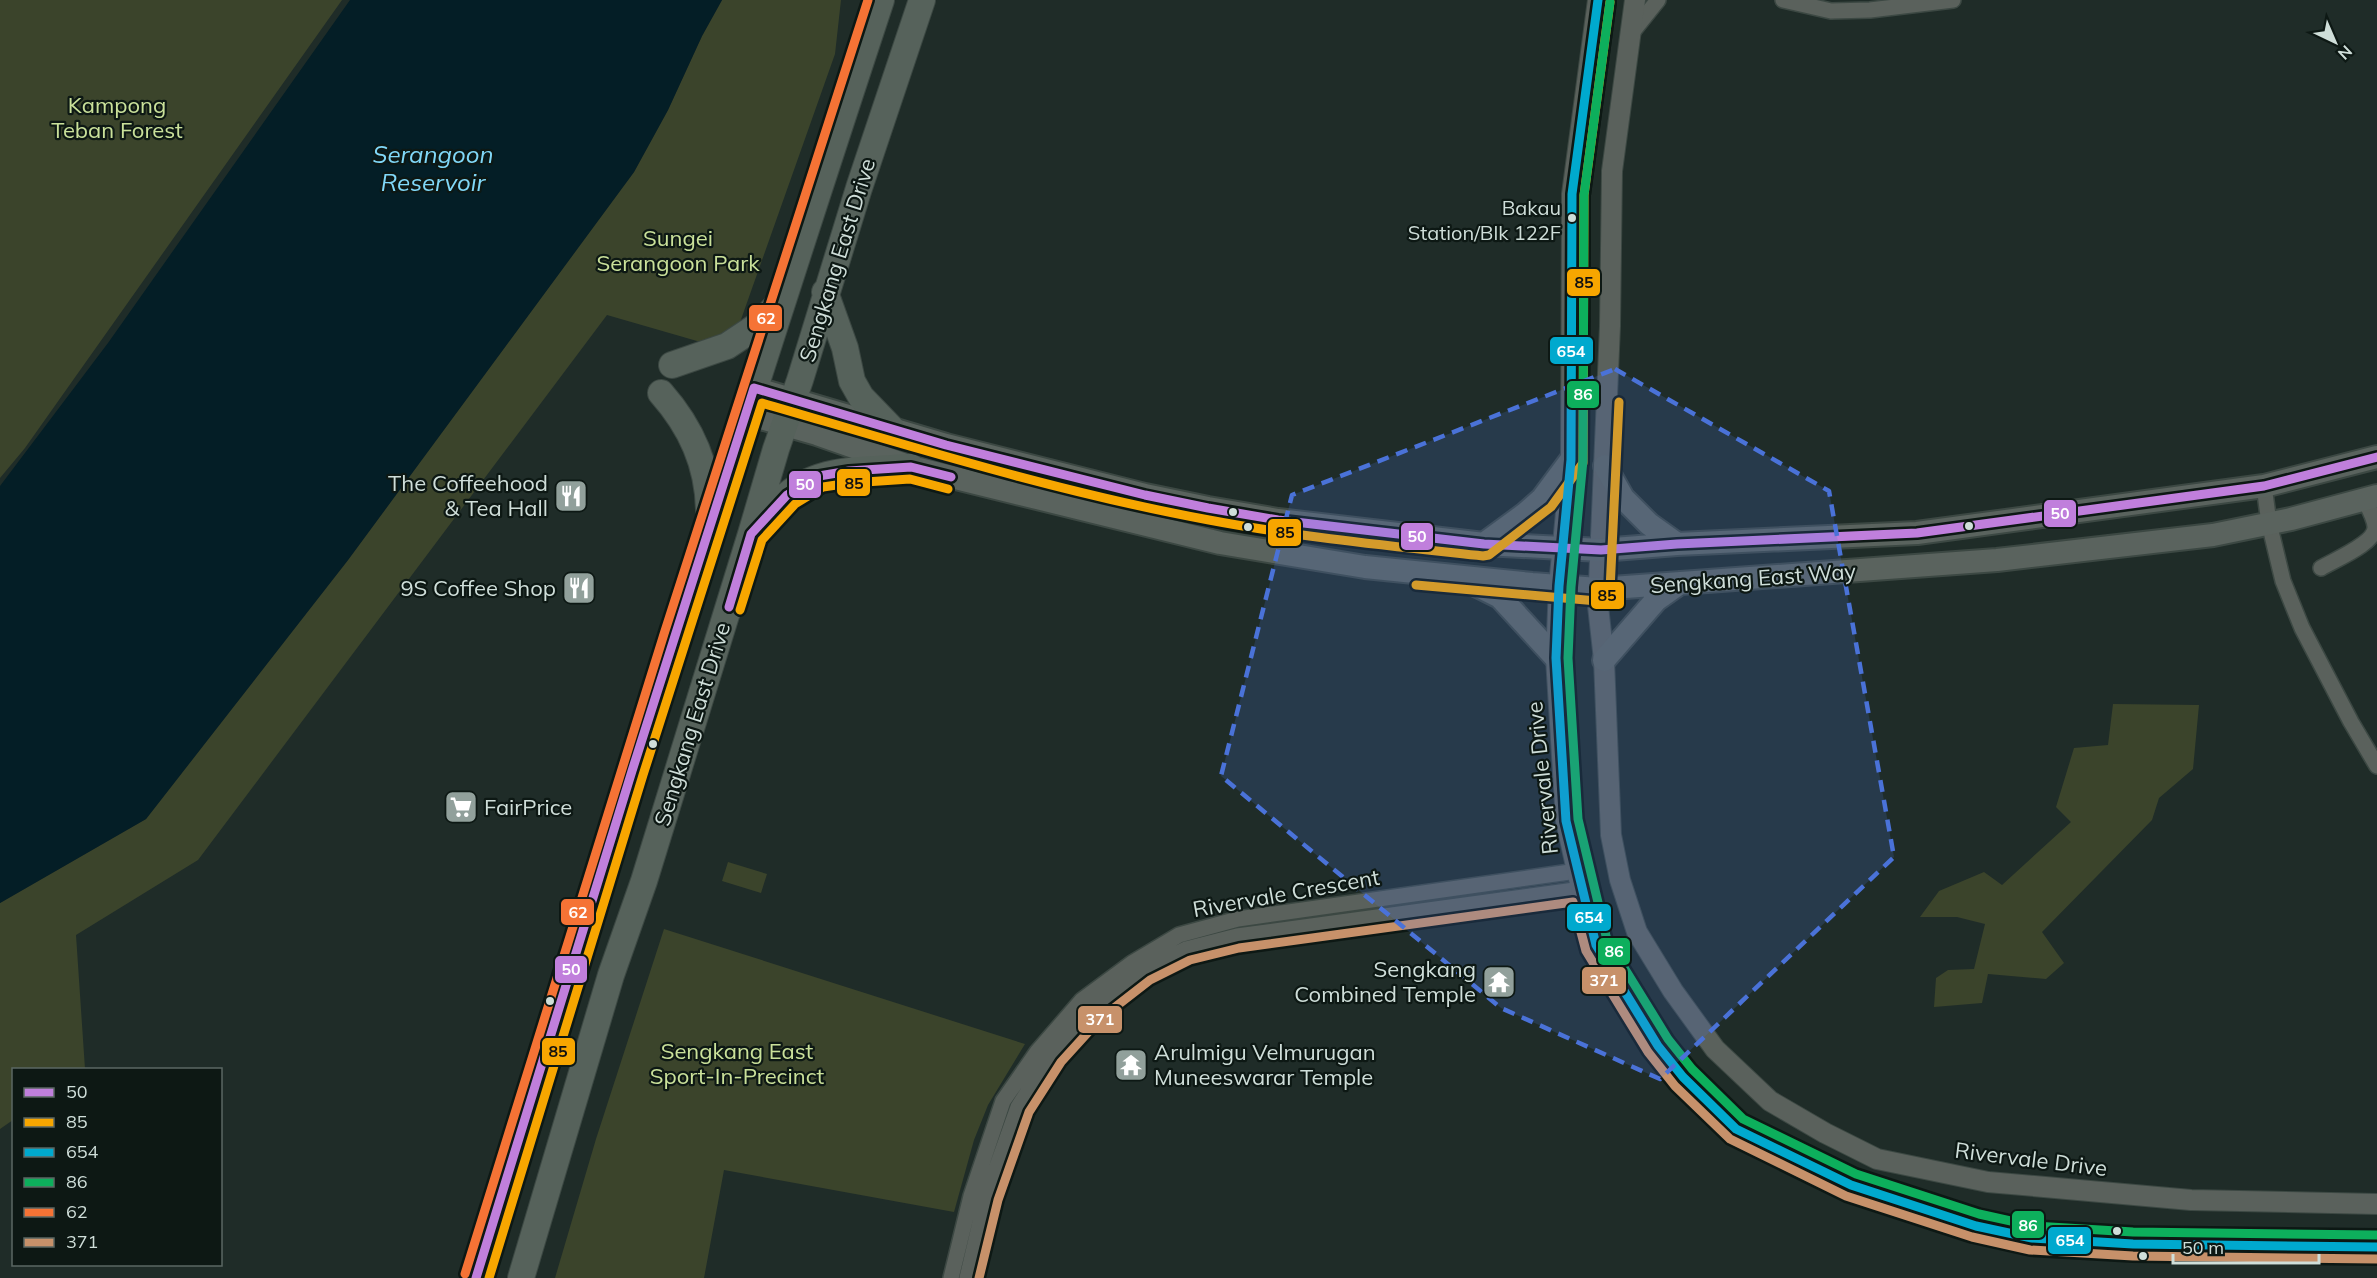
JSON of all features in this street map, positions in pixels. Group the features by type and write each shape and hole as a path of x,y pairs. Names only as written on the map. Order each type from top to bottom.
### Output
{"main road":[{"name":"Sengkang East Drive","path":"476,1278 625,793 782,300 881,0"},
{"name":"Sengkang East Drive","path":"521,1278 611,975 644,880 825,292 922,0"},
{"path":"825,292 845,348 852,381 861,397 891,428"},
{"path":"672,365 727,346 760,324 782,300"},
{"name":"Sengkang East Way","path":"754,388 1076,478 1208,508 1278,520 1484,544 1600,550 1677,543 1917,534 2264,486 2377,456"},
{"path":"661,393 678,412 702,457 709,485 710,528"},
{"name":"Sengkang East Way","path":"747,414 866,450 911,467 1220,543 1365,567 1462,578 1598,589 1997,560 2213,535 2371,497"},
{"path":"1484,544 1542,499 1571,460"},
{"path":"1605,466 1623,498 1649,524 1677,543"},
{"path":"752,534 787,495 819,476 849,471 911,467"},
{"path":"1462,578 1500,597 1556,657"},
{"path":"1604,660 1656,600 1682,583"}],"street":[{"name":"Rivervale Drive","path":"1598,0 1572,194 1571,460 1559,586 1556,657 1566,821 1596,945 1658,1046 1683,1077 1736,1129 1851,1185 1976,1226 2032,1238 2133,1244 2377,1247"},
{"name":"Rivervale Drive","path":"1635,0 1612,171 1610,326 1598,589 1604,660 1611,835 1620,880 1637,932 1673,991 1715,1049 1770,1101 1825,1133 1877,1159 1988,1182 2191,1200 2377,1204"},
{"path":"1629,38 1658,0"},
{"path":"1783,0 1831,11 1870,10 1953,0"},
{"path":"2264,486 2269,523 2283,581 2302,628 2350,722 2377,766"},
{"path":"2321,567 2368,542 2374,536 2371,497"},
{"name":"Rivervale Crescent","path":"967,1278 986,1197 1018,1107 1051,1055 1132,963 1179,935 1238,919 1579,880"},
{"name":"Rivervale Crescent","path":"951,1278 971,1196 1003,1101 1037,1052 1082,1000 1186,950 1237,936 1579,880"},
{"path":"1255,917 1257,933"}],"highlighted area":[{"path":"1615,369 1829,491 1894,857 1660,1079 1501,1008 1221,776 1292,495"}],"green space":[{"name":"Kampong Teban Forest","path":"0,0 342,0 25,448 0,478"},
{"name":"Sungei Serangoon Park","path":"722,0 841,0 835,54 732,345 697,341 607,315 198,860 76,935 85,1068 12,1068 12,1121 0,1129 0,903 146,819 348,560 634,172 668,110 702,36"},
{"path":"2113,704 2199,705 2193,769 2159,798 2152,820 2042,932 2064,963 2046,979 1988,974 1982,1003 1934,1007 1936,978 1948,970 1974,969 1985,924 1957,917 1920,917 1939,891 1984,872 2002,885 2071,822 2056,807 2074,748 2108,745"},
{"path":"728,862 767,874 761,893 722,881"},
{"name":"Sengkang East Sport-In-Precinct","path":"664,929 1025,1044 988,1105 974,1140 954,1212 724,1170 704,1278 555,1278 596,1139"}],"water":[{"name":"Serangoon Reservoir","path":"350,0 722,0 702,36 668,110 634,172 348,560 146,819 0,903 0,486 108,343"}],"transit line":[{"name":"62","path":"465,1274 664,634 868,0"},
{"name":"654","path":"1598,0 1572,194 1571,460 1559,586 1556,658 1566,821 1596,945 1658,1046 1683,1077 1736,1129 1851,1185 1976,1226 2032,1238 2133,1244 2377,1247"},
{"name":"85","path":"489,1278 643,775 762,403 928,452 1152,509 1311,536 1489,555 1551,507 1583,463 1584,195 1610,2"},
{"name":"86","path":"1610,2 1584,195 1583,460 1571,587 1568,658 1578,819 1607,940 1668,1039 1692,1069 1743,1119 1856,1174 1979,1214 2034,1226 2133,1232 2377,1235"},
{"name":"50","path":"476,1278 632,771 754,388 946,445 1145,495 1208,508 1278,520 1484,544 1601,550 1677,544 1917,533 2264,486 2377,457"},
{"name":"85","path":"1416,585 1597,601 1606,598 1610,590 1619,402"},
{"name":"50","path":"729,607 751,534 787,495 819,476 849,471 911,467 951,477"},
{"name":"85","path":"740,610 762,540 795,504 823,487 910,479 948,489"},
{"name":"371","path":"979,1278 998,1200 1029,1112 1061,1062 1101,1018 1150,980 1190,960 1239,948 1573,902 1586,951 1648,1052 1675,1086 1730,1139 1846,1196 1972,1237 2030,1250 2133,1256 2377,1259"}],"place":[{"name":"Bakau Station/Blk 122F","path":"1572,218"},
{"name":"The Coffeehood & Tea Hall","path":"571,496"},
{"name":"9S Coffee Shop","path":"579,588"},
{"name":"FairPrice","path":"461,807"},
{"name":"Sengkang Combined Temple","path":"1499,982"},
{"name":"Arulmigu Velmurugan Muneeswarar Temple","path":"1131,1065"}]}
